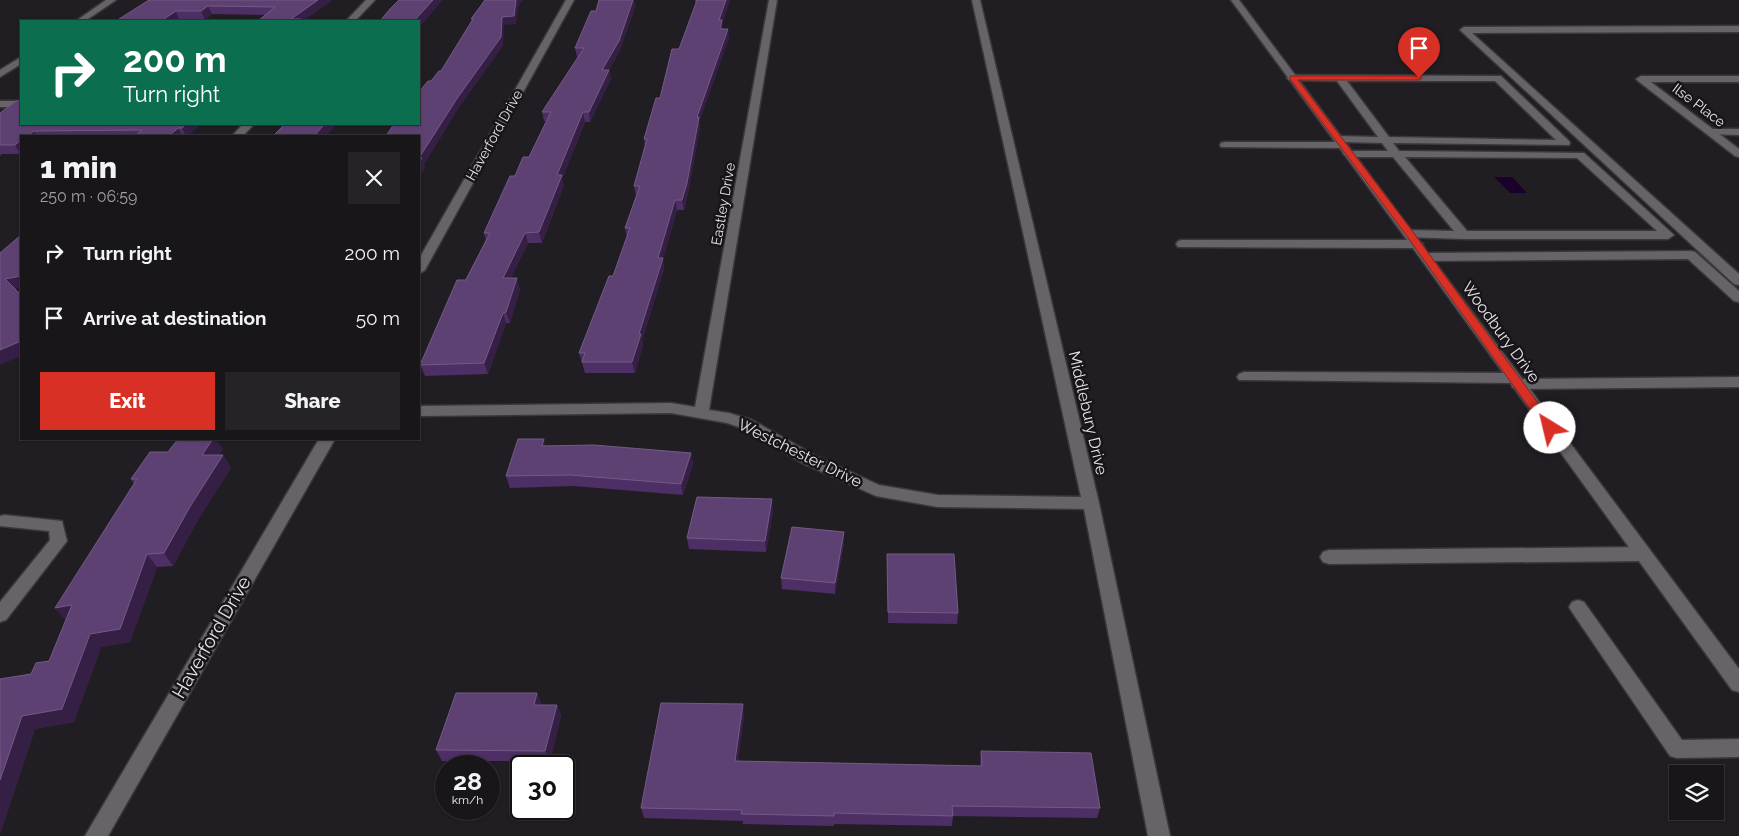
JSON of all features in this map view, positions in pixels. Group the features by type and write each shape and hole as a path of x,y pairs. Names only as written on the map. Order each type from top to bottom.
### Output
{"street":[{"path":"82,20 112,0"},
{"path":"351,20 371,0"},
{"name":"Haverford Drive","path":"420,268 570,0"},
{"name":"Eastley Drive","path":"701,413 774,0"},
{"name":"Middlebury Drive","path":"976,0 1091,503 1159,836"},
{"name":"Woodbury Drive","path":"1235,0 1413,239 1515,381 1739,684"},
{"path":"1739,29 1464,30 1739,281"},
{"path":"0,74 20,61"},
{"path":"1225,144 1343,146 1386,141 1565,143 1498,78 1292,78"},
{"path":"1340,78 1396,154 1464,235"},
{"name":"Ilse Place","path":"1739,79 1642,79 1739,154"},
{"path":"0,104 20,104"},
{"path":"238,135 248,125"},
{"path":"1711,132 1739,132"},
{"path":"1182,244 1413,239 1464,235 1668,235 1580,155 1396,154 1343,146"},
{"path":"1426,257 1691,255 1739,298"},
{"path":"1244,377 1739,382"},
{"name":"Westchester Drive","path":"420,411 672,408 729,418 747,424 810,460 876,490 938,501 1091,503"},
{"name":"Haverford Drive","path":"96,836 325,440"},
{"path":"0,615 59,541 56,525 5,521"},
{"path":"1328,557 1643,554"},
{"path":"1578,607 1678,749 1739,748"}],"shaded area":[{"path":"1494,177 1512,177 1527,193 1510,193"}],"building":[{"path":"149,0 318,0 291,19 300,20 259,20 275,7 208,6 201,11 176,11 162,20 118,20"},
{"path":"399,0 433,0 415,20 381,20"},
{"path":"485,0 516,0 514,16 502,17 501,37 456,100 420,156 420,135 387,135 393,125 420,125 420,91 428,81 431,81 441,71 473,19 471,19"},
{"path":"599,0 633,0 619,41 602,70 609,70 589,112 583,112 557,175 562,175 539,232 525,233 503,278 517,278 506,312 503,313 484,363 420,365 457,280 466,280 490,233 484,233 510,176 515,176 523,157 529,157 551,112 542,112 584,48 575,48 591,11 596,11"},
{"path":"696,0 726,0 719,20 722,20 720,29 728,29 697,117 699,117 687,183 682,200 675,200 658,258 663,258 639,334 641,334 632,362 582,362 585,353 579,353 609,276 613,276 630,228 625,228 640,186 634,186 647,139 644,139 656,98 660,98 672,49 679,49"},
{"path":"16,101 20,101 20,125 185,125 170,135 136,135 142,130 34,131 28,135 20,135 20,141 15,145 0,145 0,113"},
{"path":"284,125 324,125 315,135 274,135"},
{"path":"20,236 20,276 5,279 20,294 20,341 0,350 0,253"},
{"path":"518,439 544,439 542,446 594,445 691,453 681,484 570,475 506,476"},
{"path":"177,440 212,440 202,455 223,455 191,505 164,553 147,554 120,629 90,634 62,709 22,716 0,780 0,679 31,674 36,663 49,661 72,605 55,608 137,479 131,479 150,452 168,452"},
{"path":"697,497 772,499 765,541 687,538"},
{"path":"792,527 844,532 835,583 781,578"},
{"path":"887,554 954,554 958,613 888,612"},
{"path":"456,693 537,693 534,705 557,705 545,751 436,750"},
{"path":"661,703 743,704 735,761 982,766 981,751 1091,753 1100,808 952,806 953,816 834,813 834,816 741,814 742,810 641,808"}],"route":[{"path":"1419,78 1292,78 1409,234 1550,428"}]}
